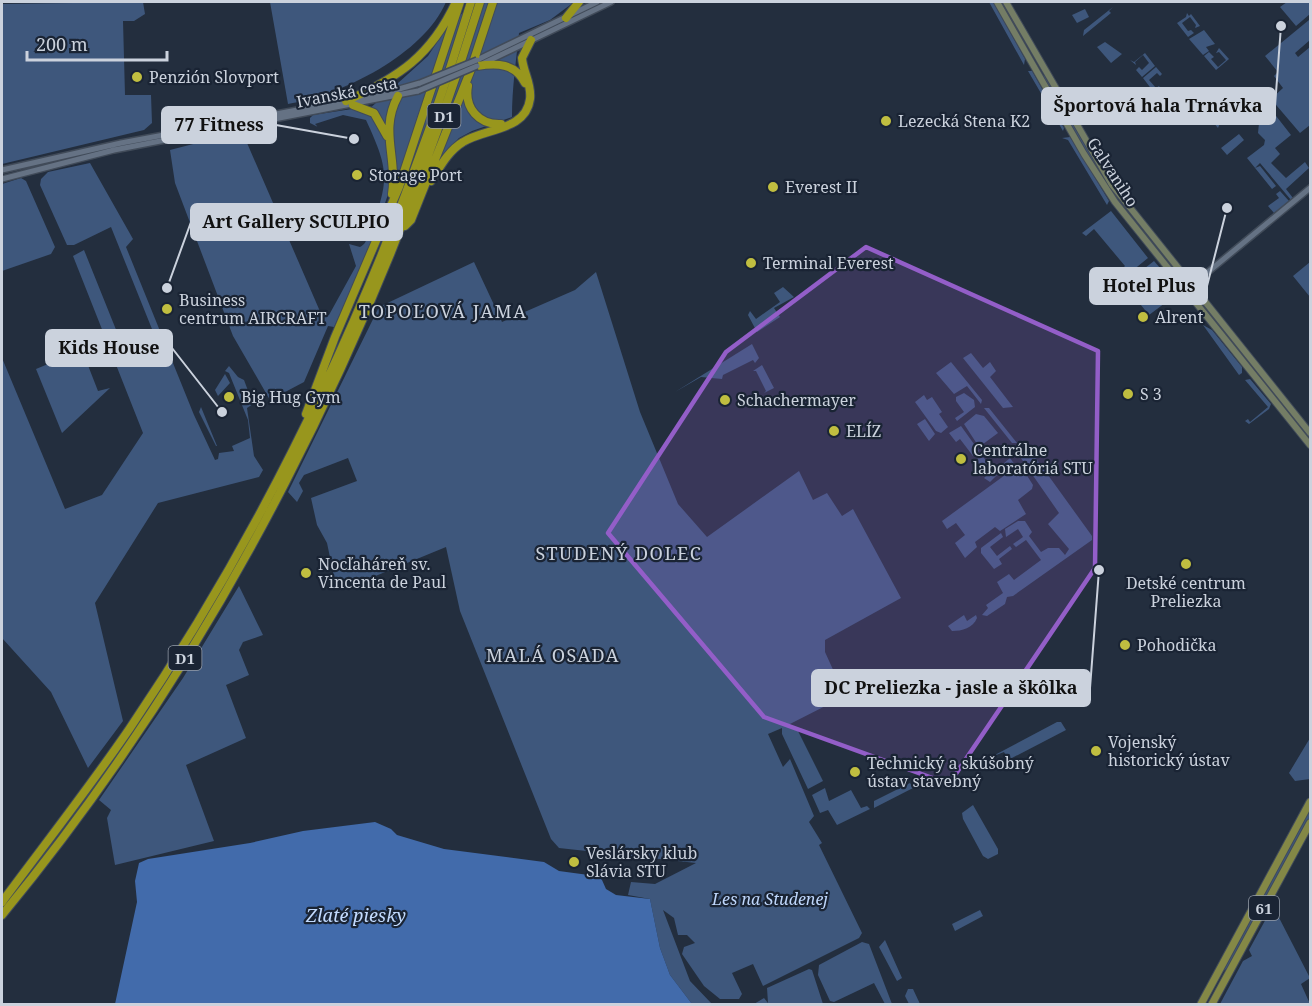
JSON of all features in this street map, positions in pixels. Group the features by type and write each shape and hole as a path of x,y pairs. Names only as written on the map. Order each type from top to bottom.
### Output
{"highway":[{"path":"350,103 410,66 434,40 458,2"},
{"path":"302,434 306,412 335,337 365,271 419,130 458,2"},
{"name":"D1","path":"2,902 76,806 164,675 215,594 302,434 345,342 403,202 441,100 471,2"},
{"name":"D1","path":"2,915 54,848 152,710 245,558 336,380 403,228 441,124 480,2"},
{"path":"403,228 411,220 419,201 470,72 493,2"},
{"path":"572,17 579,2"},
{"path":"419,201 444,161 457,146 472,137 512,122 524,114 530,100 522,60 531,40"},
{"path":"470,72 467,96 474,114 490,124 512,122 525,104 526,90 523,80 506,66 477,66"},
{"path":"390,204 393,173 388,139 389,114 398,96"},
{"path":"350,103 374,113 388,139"}],"main road":[{"name":"Galvaniho","path":"998,2 1106,189 1311,445"},
{"name":"Galvaniho","path":"1006,2 1112,185 1311,433"},
{"path":"1033,64 1039,60"},
{"path":"1182,286 1191,286"},
{"name":"61","path":"1201,1005 1311,802"},
{"name":"61","path":"1212,1005 1311,823"}],"street":[{"name":"Ivanská cesta","path":"2,170 121,143 418,91 511,50 597,2"},
{"name":"Ivanská cesta","path":"2,179 114,150 350,103 407,88 611,2"},
{"path":"398,96 407,88"},
{"path":"28,171 31,165"},
{"path":"1191,286 1311,188"}],"highlighted area":[{"path":"866,247 1098,351 1095,568 949,784 764,717 608,533 726,352"}],"green space":[{"path":"143,2 145,14 134,21 123,21 125,95 151,95 152,123 144,130 2,164 2,4"},
{"path":"270,2 446,2 435,21 420,39 401,55 379,69 332,92 288,104"},
{"path":"474,2 574,2 550,20 519,33 512,117 472,131 459,138 442,156 392,175 391,186 366,257 334,327 328,326 304,382 270,400 233,336 175,183 170,150 228,135 244,136 322,316 329,315 356,266 349,244 360,247 365,242 366,231 370,232 381,200 383,165 366,120 343,115 315,124 318,127 310,123 310,118 313,115 352,109 367,111 428,56 445,30"},
{"path":"989,2 993,2 1025,59 1024,65"},
{"path":"1287,2 1310,2 1310,14 1296,26 1280,7"},
{"path":"1113,7 1109,11 1111,13 1083,36 1084,30"},
{"path":"1085,9 1089,17 1077,23 1072,15"},
{"path":"1187,13 1189,16 1191,14 1200,26 1195,28 1196,25 1190,17 1182,23 1188,31 1191,30 1194,33 1188,37 1177,23 1186,17"},
{"path":"1309,20 1310,40 1295,53 1298,57 1310,47 1310,125 1300,133 1271,99 1283,88 1274,76 1278,72 1265,56"},
{"path":"1204,30 1215,44 1206,47 1209,51 1203,55 1189,39"},
{"path":"1105,42 1122,54 1111,63 1097,47"},
{"path":"1219,48 1229,59 1216,70 1204,56 1209,52 1214,57 1211,59 1218,67 1226,60 1219,52 1216,53"},
{"path":"1145,53 1155,66 1142,77 1136,70 1139,67 1142,70 1149,63 1143,55 1135,62 1136,65 1130,60 1134,62"},
{"path":"1156,67 1162,74 1160,76 1157,73 1149,80 1156,88 1159,86 1161,89 1156,89 1159,93 1156,95 1143,78"},
{"path":"1028,71 1032,71 1064,128 1063,131"},
{"path":"1044,75 1117,198 1184,282 1132,222 1095,169"},
{"path":"1197,94 1220,123 1218,128 1193,98"},
{"path":"1273,112 1291,135 1275,148 1280,154 1271,163 1286,178 1305,162 1309,168 1286,189 1293,198 1291,200 1260,163 1255,168 1247,158 1264,145 1265,140 1258,133 1259,123"},
{"path":"1239,134 1244,140 1227,155 1221,148"},
{"path":"1070,137 1109,201 1107,205 1068,140 1062,138"},
{"path":"90,163 133,239 126,247 194,415 215,460 218,459 219,453 234,451 232,446 250,438 248,420 229,373 225,371 229,366 238,377 244,380 253,404 247,408 254,456 263,470 259,477 158,503 95,603 123,721 88,768 51,692 2,638 2,358 65,509 102,495 143,433 73,256 84,250 127,357 158,344 111,227 74,245 67,245 40,185 41,179 48,172"},
{"path":"1260,166 1276,186 1272,189 1255,168"},
{"path":"21,178 26,181 55,247 51,254 2,271 2,184"},
{"path":"1280,191 1289,201 1274,213 1268,206 1279,198 1276,194"},
{"path":"1111,211 1148,258 1127,275 1122,269 1125,266 1094,229 1086,236 1082,233"},
{"path":"1154,261 1179,290 1149,315 1128,289 1134,284 1131,279"},
{"name":"Les na Studenej","path":"474,262 502,322 575,290 596,272 640,412 678,504 707,537 799,471 813,500 827,493 842,516 853,509 901,598 825,640 825,652 845,696 786,726 798,731 823,781 808,789 782,734 782,728 768,734 783,767 790,759 814,816 809,822 822,843 819,845 862,933 859,938 763,986 753,964 732,973 742,994 739,999 720,999 704,986 682,954 684,947 695,943 687,935 678,935 674,918 663,910 690,981 712,1004 692,1004 670,975 660,948 650,899 628,895 631,882 655,884 696,863 559,848 551,839 460,611 446,547 356,584 354,581 345,585 346,588 341,590 336,586 327,543 317,525 311,498 357,481 348,458 304,475 299,483 303,491 297,502 288,492 379,307"},
{"path":"1310,262 1310,297 1293,276"},
{"path":"783,287 794,297 774,308 780,317 757,332 748,315 750,311 756,319 780,302 774,293"},
{"path":"1196,296 1281,401 1194,297"},
{"path":"1203,325 1212,330 1242,367 1242,373 1239,375"},
{"path":"752,344 759,358 755,363 753,360 723,375 722,379 701,377 675,392"},
{"path":"82,350 98,391 110,388 62,433 36,369"},
{"path":"971,353 983,368 990,362 996,371 990,377 1013,407 1003,408 963,358"},
{"path":"951,362 982,400 981,404 967,386 954,394 936,373"},
{"path":"762,365 774,388 764,393 766,391 756,371 753,371"},
{"path":"225,374 230,383 218,396 215,390"},
{"path":"1250,379 1271,404 1269,409 1249,424 1245,421 1248,419 1250,422 1268,407 1245,380"},
{"path":"964,393 974,400 975,407 957,421 955,418 964,412 956,401 956,397"},
{"path":"924,395 927,400 932,397 942,412 939,414 948,427 941,433 936,431 915,402"},
{"path":"201,407 217,446 199,412"},
{"path":"984,408 989,408 1017,443 1012,443"},
{"path":"976,414 984,416 998,433 979,447 964,424"},
{"path":"925,419 935,434 929,441 917,424"},
{"path":"961,426 979,451 973,456 960,439 956,442 949,433"},
{"path":"1026,449 1035,457 1092,536 1092,540 1013,596 1007,597 1005,604 987,616 982,615 988,608 986,605 1003,593 997,582 1009,574 1014,580 1041,560 1026,540 1016,547 1013,544 1023,537 1018,529 1006,537 1005,529 1018,521 1025,521 1032,532 1029,536 1041,552 1048,548 1059,548 1065,555 1069,549 1048,524 1059,513 1018,454"},
{"path":"980,457 984,458 997,475 990,482 984,478 987,475 976,460"},
{"path":"1010,458 1015,465 999,474 996,470"},
{"path":"1016,467 1026,474 1033,485 1032,489 1018,500 1026,514 1000,531 995,527 975,542 977,547 965,558 955,543 965,535 956,523 947,529 942,521"},
{"path":"1001,533 1003,537 990,547 997,556 1010,546 1012,549 999,559 1002,564 994,569 981,553 981,548"},
{"path":"239,586 263,635 243,642 239,650 249,675 226,685 246,738 186,765 214,841 115,865 107,818 111,810 99,800 183,678"},
{"path":"964,615 967,621 976,615 977,618 967,628 952,631 948,626"},
{"path":"1061,722 1066,730 1010,759 1014,769 1004,752 991,757"},
{"path":"1310,738 1310,779 1295,781 1289,773"},
{"path":"910,783 913,788 874,808 874,801"},
{"path":"825,788 829,801 851,790 861,808 867,806 870,809 837,825 828,810 820,813 812,795"},
{"path":"973,805 998,849 998,854 988,859 983,856 963,819 962,813"},
{"path":"1310,808 1310,818 1231,965 1220,974"},
{"path":"1273,906 1310,978 1301,984 1310,1004 1220,1004 1243,961 1252,956 1249,950"},
{"path":"980,910 983,916 955,931 952,924"},
{"path":"885,940 902,978 897,981 879,947"},
{"path":"862,942 869,944 892,1004 885,1004 874,983 834,1002 830,1001 818,975 819,965"},
{"path":"809,969 812,970 823,1004 754,1004 764,998 768,1003 767,988"},
{"path":"908,989 913,989 920,1004 909,1004 905,996"}],"water":[{"name":"Zlaté piesky","path":"375,822 391,829 397,835 444,849 544,862 559,871 596,876 602,880 606,889 616,895 650,899 660,948 670,975 692,1004 115,1004 137,902 135,881 139,863 148,859 250,843 303,831"}],"place":[{"name":"Športová hala Trnávka","path":"1281,26"},
{"name":"Penzión Slovport","path":"137,77"},
{"name":"Lezecká Stena K2","path":"886,121"},
{"name":"77 Fitness","path":"354,139"},
{"name":"Storage Port","path":"357,175"},
{"name":"Everest II","path":"773,187"},
{"name":"Hotel Plus","path":"1227,208"},
{"name":"Terminal Everest","path":"751,263"},
{"name":"Art Gallery SCULPIO","path":"167,288"},
{"name":"Business centrum AIRCRAFT","path":"167,309"},
{"name":"Alrent","path":"1143,317"},
{"name":"S 3","path":"1128,394"},
{"name":"Big Hug Gym","path":"229,397"},
{"name":"Schachermayer","path":"725,400"},
{"name":"Kids House","path":"222,412"},
{"name":"ELÍZ","path":"834,431"},
{"name":"Centrálne laboratóriá STU","path":"961,459"},
{"name":"Detské centrum Preliezka","path":"1186,564"},
{"name":"DC Preliezka - jasle a škôlka","path":"1099,570"},
{"name":"Nocľaháreň sv. Vincenta de Paul","path":"306,573"},
{"name":"Pohodička","path":"1125,645"},
{"name":"Vojenský historický ústav","path":"1096,751"},
{"name":"Technický a skúšobný ústav stavebný","path":"855,772"},
{"name":"Veslársky klub Slávia STU","path":"574,862"}],"district":[{"name":"TOPOĽOVÁ JAMA","path":"443,311"},
{"name":"STUDENÝ DOLEC","path":"619,553"},
{"name":"MALÁ OSADA","path":"553,655"}]}
